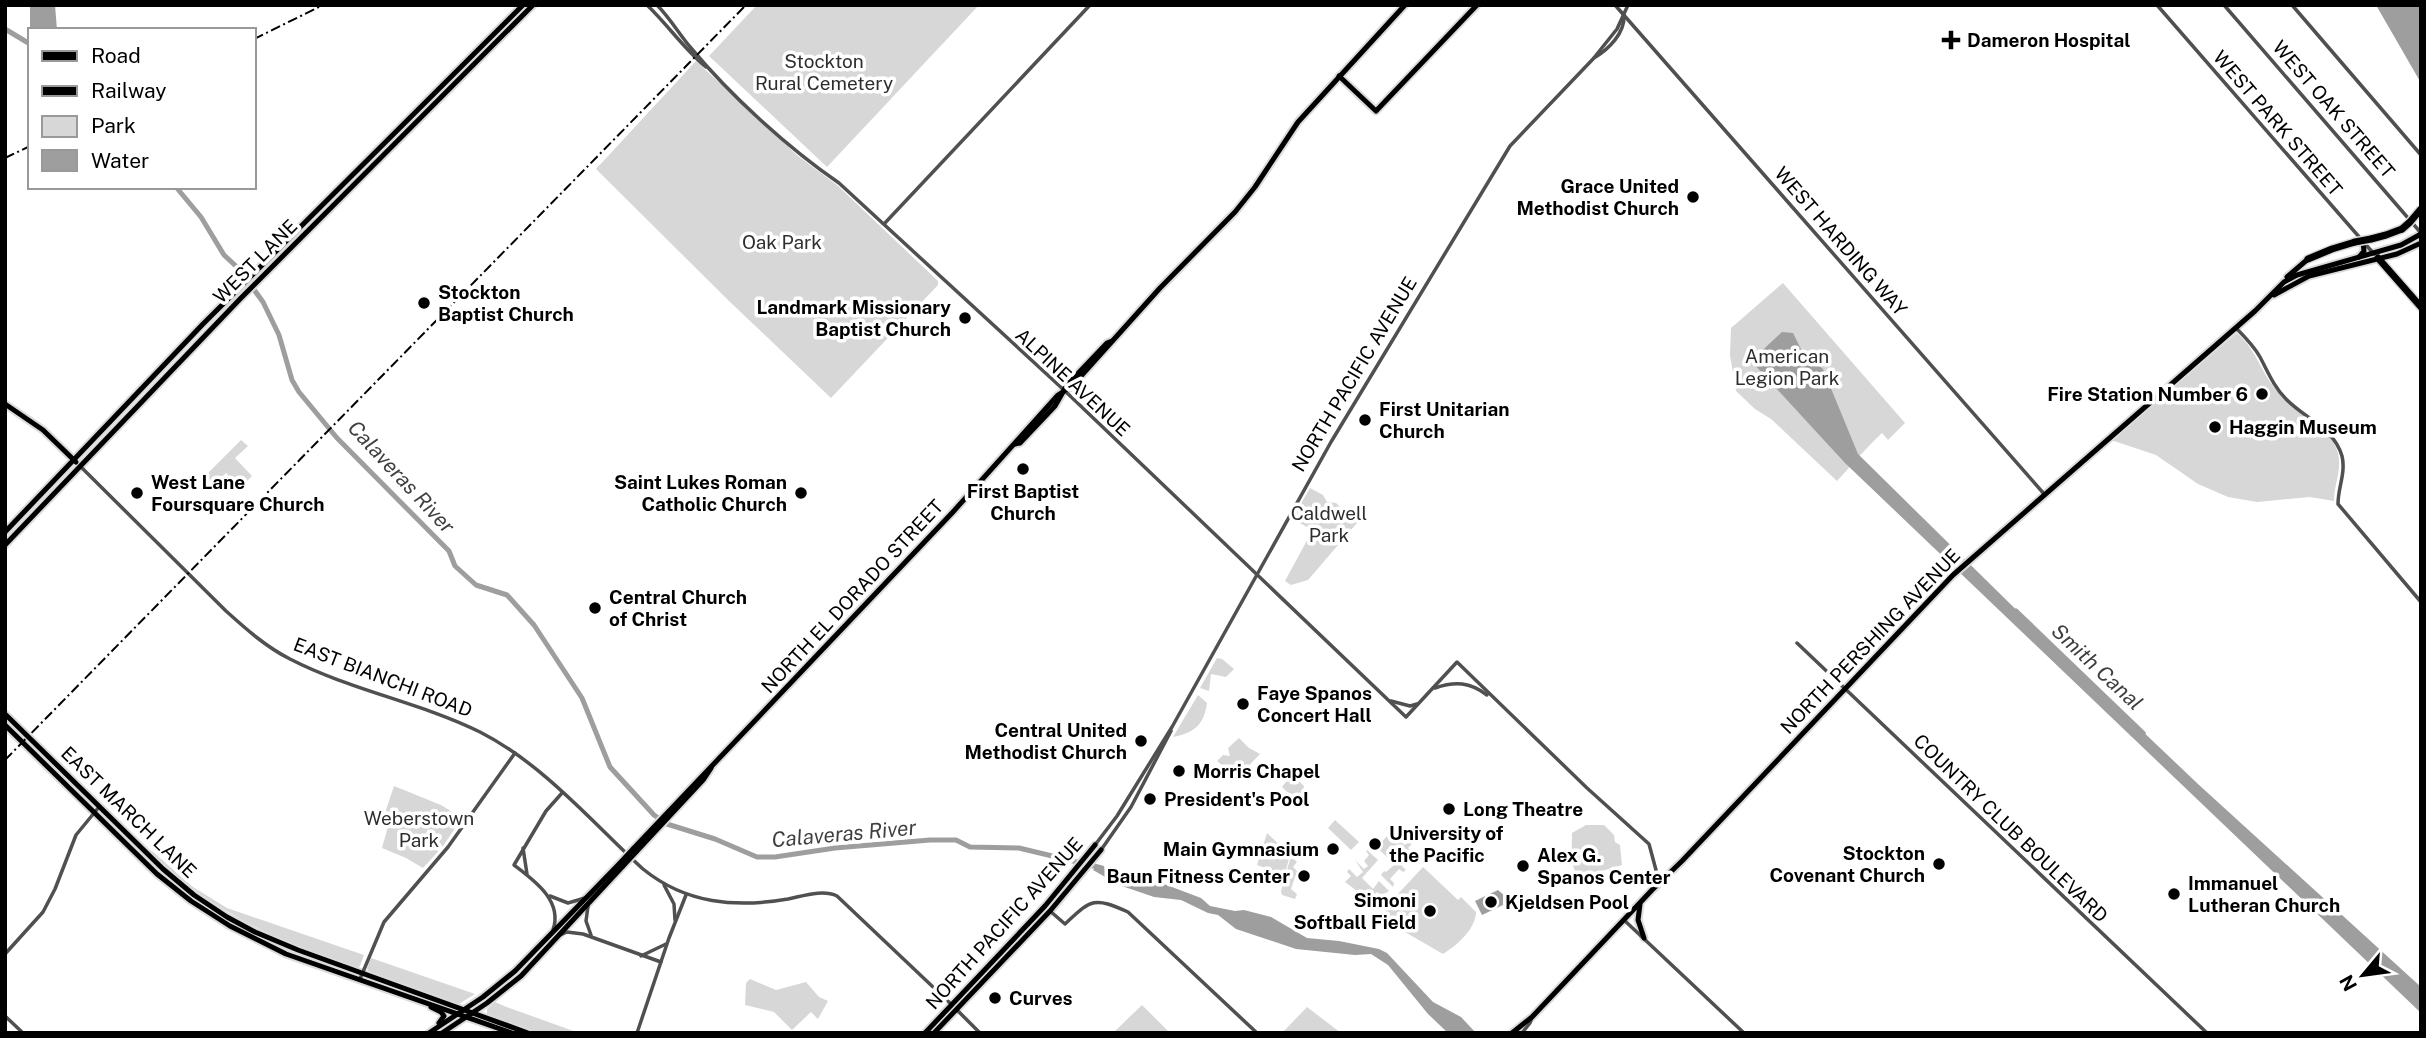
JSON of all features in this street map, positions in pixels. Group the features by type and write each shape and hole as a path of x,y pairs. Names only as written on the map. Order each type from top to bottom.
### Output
{"highway":[{"path":"2308,260 2332,248 2402,229 2421,209"},
{"path":"2376,256 2421,307"}],"main road":[{"name":"WEST LANE","path":"5,532 234,293 523,5"},
{"name":"WEST LANE","path":"5,545 240,299 533,5"},
{"name":"NORTH EL DORADO STREET","path":"442,1033 512,984 705,772 1015,444 1020,443 1042,421 1087,363 1112,341 1240,206 1298,122 1405,5"},
{"path":"1339,76 1376,111 1477,5"},
{"path":"310,228 309,223 321,207"},
{"path":"291,248 299,236 298,230"},
{"name":"NORTH PERSHING AVENUE","path":"2274,295 2284,282 2310,270 2411,248 2421,237"},
{"name":"NORTH PERSHING AVENUE","path":"1512,1033 1532,1017 1651,890 1682,861 1956,571 2274,295 2299,279 2376,256 2421,237"},
{"path":"2331,271 2364,251 2363,241"},
{"path":"2284,282 2308,260"},
{"name":"EAST BIANCHI ROAD","path":"5,404 43,430 80,466"},
{"name":"EAST MARCH LANE","path":"5,714 172,887 219,919 266,945 461,1011"},
{"name":"EAST MARCH LANE","path":"5,725 96,810"},
{"name":"NORTH PACIFIC AVENUE","path":"954,1007 1098,847"},
{"name":"NORTH PACIFIC AVENUE","path":"925,1033 987,976 1079,879 1098,847"},
{"path":"1049,911 1050,904 1059,890"},
{"path":"1640,902 1639,920 1644,938"},
{"name":"NORTH EL DORADO STREET","path":"431,1031 506,979 556,934"},
{"path":"987,976 996,964 995,959"},
{"name":"EAST MARCH LANE","path":"361,976 419,1000 461,1011"},
{"path":"419,1000 444,1016 431,1031"},
{"path":"934,1033 954,1007"},
{"path":"461,1011 512,1033"},
{"path":"470,1015 528,1033"}],"street":[{"name":"ALPINE AVENUE","path":"647,5 694,58 715,74 799,153 839,183 1013,346 1065,391 1406,718 1422,701"},
{"name":"ALPINE AVENUE","path":"657,5 715,74"},
{"path":"884,224 1090,5"},
{"name":"WEST HARDING WAY","path":"1615,5 2045,495"},
{"path":"1622,30 1628,5"},
{"name":"WEST PARK STREET","path":"2157,5 2376,256"},
{"name":"WEST OAK STREET","path":"2224,5 2421,237"},
{"path":"2292,5 2421,155"},
{"name":"NORTH PACIFIC AVENUE","path":"1098,847 1151,772 1172,727 1331,442 1510,146 1592,59 1617,29 1624,15"},
{"path":"1622,30 1635,27"},
{"name":"NORTH PACIFIC AVENUE","path":"1592,59 1614,41 1622,30"},
{"path":"2236,328 2259,355 2285,398 2321,426 2335,441 2343,469 2338,504 2421,602"},
{"name":"EAST BIANCHI ROAD","path":"80,466 226,611 287,658 471,728 515,753 631,858 662,883 686,895 720,903 740,904 832,894 841,899 980,1033"},
{"name":"COUNTRY CLUB BOULEVARD","path":"1797,643 2207,1033"},
{"path":"1388,700 1410,706 1422,701 1457,663 1649,844 1656,870 1656,879 1651,890"},
{"path":"1433,689 1462,683 1480,689 1495,701"},
{"path":"361,976 375,938 391,912 448,847 515,753"},
{"path":"562,793 546,811 514,866 559,901 568,903 587,900 586,921 592,937"},
{"path":"5,954 43,912 76,835 96,810"},
{"path":"523,848 527,876"},
{"path":"662,883 674,904 675,922"},
{"path":"548,895 556,915 556,934 576,932 661,962"},
{"path":"637,1033 667,942 686,895"},
{"path":"1049,911 1065,925 1080,909 1093,903 1104,903 1128,912 1257,1033"},
{"path":"1624,920 1744,1033"},
{"path":"640,956 667,942"},
{"path":"5,1016 23,1033"},
{"path":"1522,1033 1532,1017"}],"green space":[{"name":"Stockton Rural Cemetery","path":"757,5 979,5 827,167 709,56"},
{"name":"Oak Park","path":"696,61 798,156 837,185 938,281 938,285 831,398 596,169"},
{"name":"American Legion Park","path":"1783,283 1905,423 1888,440 1882,433 1837,481 1771,419 1755,409 1736,391 1730,355 1731,328"},
{"path":"2237,333 2249,346 2274,387 2319,425 2333,442 2339,465 2334,501 2310,497 2257,502 2228,497 2198,484 2156,455 2111,440"},
{"path":"241,440 248,446 235,458 252,476 240,488 226,473 214,485 205,476"},
{"name":"Caldwell Park","path":"1310,488 1323,495 1327,502 1336,503 1357,523 1308,580 1291,585 1285,581 1311,533 1309,528 1292,519"},
{"path":"1217,658 1234,669 1226,677 1211,674 1209,691 1200,688"},
{"path":"1198,695 1207,703 1203,717 1197,727 1173,737"},
{"path":"1239,738 1260,754 1237,778 1217,761 1223,755 1230,756 1228,748"},
{"path":"1292,774 1304,786 1302,794 1305,797 1299,803 1282,787"},
{"name":"Weberstown Park","path":"394,786 441,805 462,818 443,846 423,868 382,848 390,819 386,810"},
{"path":"1335,820 1359,842 1351,850 1328,828"},
{"path":"1586,825 1604,825 1614,835 1615,842 1620,845 1622,865 1578,878 1573,862 1572,833"},
{"path":"1386,827 1398,839 1403,835 1405,838 1402,842 1405,845 1409,841 1412,844 1408,848 1419,859 1411,856 1402,866 1406,870 1403,872 1399,869 1390,879 1394,883 1393,887 1381,875 1394,865 1391,861 1400,851 1396,848 1387,857 1373,844 1375,842 1379,845 1389,834"},
{"path":"1267,833 1290,855 1284,877 1257,865"},
{"path":"1367,850 1378,860 1362,878 1373,889 1379,881 1389,891 1381,896 1377,892 1365,905 1362,902 1365,897 1345,882 1351,876 1347,872 1349,869 1357,877 1363,872 1355,860 1364,869 1368,866 1364,861 1369,855"},
{"path":"152,851 193,887 227,908 364,955 360,966 356,968 326,957 247,923 199,893 151,853"},
{"path":"1291,856 1297,862 1293,867 1297,871 1291,889 1297,894 1295,899 1282,895 1281,891"},
{"name":"Simoni Softball Field","path":"1423,867 1458,900 1461,897 1476,912 1469,931 1443,954 1386,921 1388,914 1384,909"},
{"path":"371,958 475,994 459,1004 369,973 367,968"},
{"path":"750,979 776,990 806,982 819,997 828,1001 818,1019 811,1012 792,1030 774,1012 745,1005 746,983"},
{"path":"495,1002 579,1033 536,1033 487,1014 487,1009"},
{"path":"1142,1005 1170,1033 1113,1033"},
{"path":"1307,1007 1341,1033 1282,1033"}],"water":[{"path":"30,5 55,5 57,28 30,28"},
{"path":"2376,5 2421,5 2421,83"},
{"path":"1782,332 1793,333 1802,351 1823,369 1858,454 2198,784 2421,987 2421,1013 1845,463 1751,361"},
{"path":"1097,865 1119,877 1141,878 1164,884 1201,898 1210,906 1271,917 1307,938 1379,949 1387,953 1433,1002 1461,1017 1476,1033 1448,1033 1428,1014 1388,965 1371,954 1296,949 1236,929 1218,915 1181,900 1154,897 1119,885 1093,870"},
{"name":"Kjeldsen Pool","path":"1498,890 1506,897 1505,904 1482,915 1475,901"}],"waterway":[{"name":"Calaveras River","path":"5,29 28,43"},
{"name":"Calaveras River","path":"178,189 201,217 224,255 239,269 263,302 279,335 292,380 299,392 337,438 449,551 455,566 476,585 507,595 534,625 582,698 610,767 654,815 667,824 715,839 757,857 835,848 956,840 970,847 1019,848 1102,868"},
{"name":"Smith Canal","path":"2016,610 2144,733"}],"railway":[{"path":"256,38 323,5"},
{"path":"5,760 746,5"},
{"path":"5,158 28,147"}],"place":[{"name":"Dameron Hospital","path":"1951,40"},
{"name":"Grace United Methodist Church","path":"1693,197"},
{"name":"Stockton Baptist Church","path":"424,303"},
{"name":"Landmark Missionary Baptist Church","path":"965,318"},
{"name":"Fire Station Number 6","path":"2262,394"},
{"name":"First Unitarian Church","path":"1365,420"},
{"name":"Haggin Museum","path":"2215,427"},
{"name":"First Baptist Church","path":"1023,469"},
{"name":"West Lane Foursquare Church","path":"137,493"},
{"name":"Saint Lukes Roman Catholic Church","path":"801,493"},
{"name":"Central Church of Christ","path":"595,608"},
{"name":"Faye Spanos Concert Hall","path":"1243,704"},
{"name":"Central United Methodist Church","path":"1141,741"},
{"name":"Morris Chapel","path":"1179,771"},
{"name":"President's Pool","path":"1150,799"},
{"name":"Long Theatre","path":"1449,809"},
{"name":"University of the Pacific","path":"1375,844"},
{"name":"Main Gymnasium","path":"1333,849"},
{"name":"Stockton Covenant Church","path":"1939,864"},
{"name":"Alex G. Spanos Center","path":"1523,866"},
{"name":"Baun Fitness Center","path":"1304,876"},
{"name":"Immanuel Lutheran Church","path":"2174,894"},
{"name":"Kjeldsen Pool","path":"1491,902"},
{"name":"Simoni Softball Field","path":"1430,911"},
{"name":"Curves","path":"995,998"}]}
